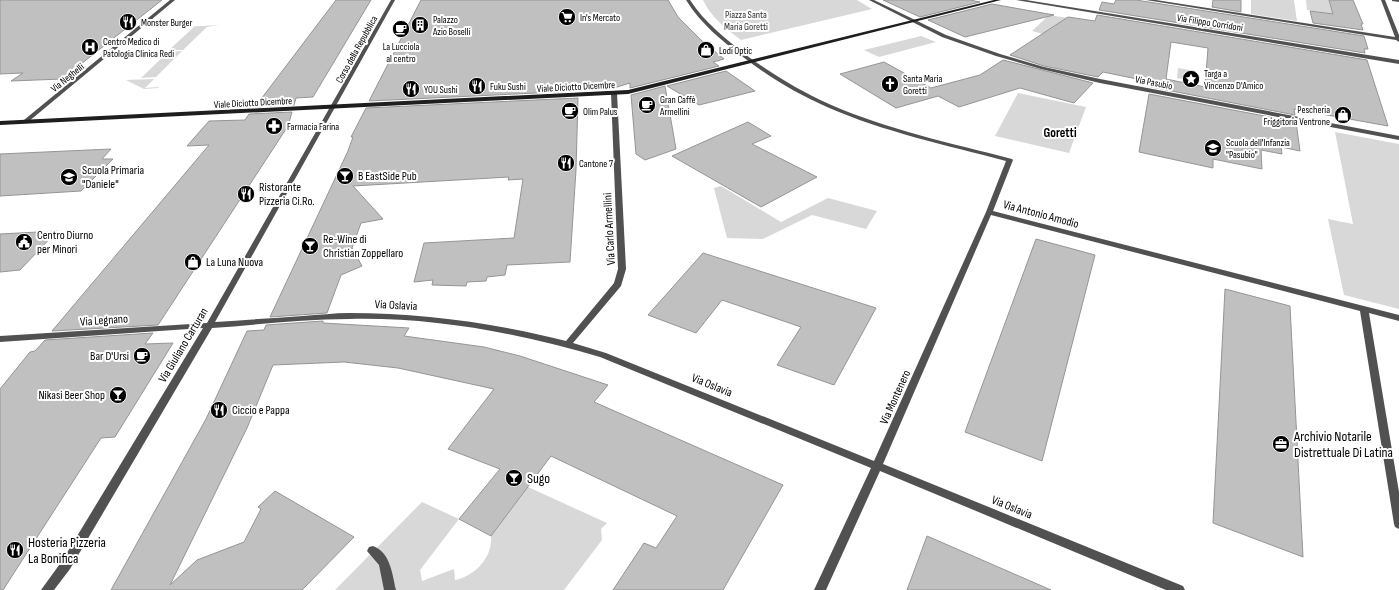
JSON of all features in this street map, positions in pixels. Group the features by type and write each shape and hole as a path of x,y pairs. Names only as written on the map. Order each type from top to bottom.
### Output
{"main road":[{"name":"Viale Diciotto Dicembre","path":"0,123 614,93 636,90 999,0"}],"street":[{"name":"Via Neghelli","path":"26,122 174,0"},
{"name":"Corso della Repubblica","path":"334,107 393,0"},
{"path":"688,0 698,16 710,29 752,61"},
{"name":"Via Pasubio","path":"871,0 944,36 983,50 1070,75 1399,138"},
{"name":"Via Filippo Corridoni","path":"1018,0 1399,62"},
{"path":"1148,0 1398,40 1384,0"},
{"path":"1394,0 1399,1"},
{"name":"Via Antonio Amodio","path":"752,61 791,86 840,111 894,129 1010,160 989,212 1399,318"},
{"name":"Via Carlo Armellini","path":"568,344 613,291 621,277 622,269 614,93"},
{"name":"Via Giuliano Carturan","path":"47,590 66,565 209,326 334,107"},
{"name":"Via Montenero","path":"820,590 877,466 989,212"},
{"path":"1364,309 1399,524"},
{"name":"Via Oslavia","path":"209,326 348,316 379,316 443,321 568,344 603,355 1179,590"},
{"name":"Via Legnano","path":"0,339 209,326"},
{"path":"373,551 384,562 390,590"}],"green space":[{"name":"Piazza Santa Maria Goretti","path":"703,0 857,0 872,9 741,40 724,27 710,12"},
{"path":"1251,0 1294,0 1297,21 1251,14"},
{"path":"1306,0 1329,0 1333,14 1307,10"},
{"path":"1049,15 1081,20 1072,42 1032,31"},
{"path":"219,25 207,27 183,50 169,50 194,27 184,27"},
{"path":"921,36 936,42 879,57 864,50"},
{"path":"182,51 156,77 141,78 168,52"},
{"path":"1178,68 1195,71 1195,81 1177,78"},
{"path":"154,79 145,88 159,87 158,88 144,89 126,80"},
{"path":"1018,93 1086,107 1069,153 995,136"},
{"path":"1335,132 1399,144 1399,309 1344,295 1328,219 1353,224"},
{"path":"721,186 781,222 828,198 877,211 866,229 812,215 763,239 727,238 714,188"},
{"path":"528,487 607,523 601,529 602,540 564,590 335,590 422,502 459,519 420,570 422,581 454,569 455,580 462,578 476,570 486,558 491,544 491,536"}],"building":[{"path":"0,0 162,0 62,79 11,81 23,73 0,74"},
{"path":"336,0 371,0 313,97 296,98 294,105 255,107"},
{"path":"421,0 668,0 678,17 701,40 724,59 713,62 719,66 630,88 630,83 614,88 611,85 579,86 578,91 369,101"},
{"path":"883,0 970,0 980,2 920,17"},
{"path":"1116,0 1136,0 1364,36 1368,49 1364,49 1365,53 1099,10 1102,2 1114,4"},
{"path":"1213,0 1241,0 1241,12 1212,7"},
{"path":"1329,0 1353,0 1363,24 1361,24 1363,30 1313,23 1310,11 1333,14"},
{"path":"992,4 1054,15 965,37 928,20"},
{"path":"1097,15 1367,60 1388,126 1294,109 1295,115 1151,87 1151,82 1103,72 1098,77 1044,66 1010,55 1068,17 1095,21","holes":["1171,42 1208,48 1205,87 1166,79"]},
{"path":"1003,60 1093,83 1074,103 1020,88 959,107 938,96 896,108 840,74 884,62 931,88 980,75"},
{"path":"726,71 755,91 699,105 667,86"},
{"path":"665,86 676,149 645,160 636,154 631,95"},
{"path":"1149,94 1296,122 1300,151 1281,147 1282,154 1261,150 1262,169 1213,159 1213,168 1139,152"},
{"path":"578,98 576,170 570,262 507,265 505,275 487,277 486,281 467,282 466,286 432,285 433,280 414,282 424,243 514,238 523,179 508,180 509,177 353,186 383,219 361,223 352,248 362,266 341,275 327,313 270,317 348,151 353,137 351,137 366,108"},
{"path":"292,112 288,126 158,325 52,331 209,145 187,146 209,121 245,120 249,114"},
{"path":"748,122 771,136 752,144 817,177 761,207 672,156"},
{"path":"111,149 102,159 113,159 81,191 0,196 0,154"},
{"name":"Centro Diurno per Minori","path":"57,231 20,270 0,272 0,234"},
{"path":"1036,239 1095,255 1042,461 965,432"},
{"path":"703,253 876,308 834,385 777,365 801,327 722,300 696,333 648,315"},
{"path":"1225,289 1290,306 1303,557 1213,523"},
{"path":"323,321 323,323 409,328 404,336 484,347 520,356 608,385 594,402 783,485 723,590 613,590 644,543 656,548 677,516 551,456 491,536 459,519 500,469 448,449 494,389 398,368 344,362 273,365 247,428 170,585 197,560 244,542 261,509 258,507 275,491 354,537 302,590 111,590 206,419 247,331 264,330 266,325"},
{"path":"153,333 145,344 173,343 115,437 101,438 3,590 0,590 0,389 30,352 35,351 45,340"},
{"path":"927,536 1051,590 907,590"}],"place":[{"name":"In's Mercato","path":"567,17"},
{"name":"Monster Burger","path":"128,22"},
{"name":"Palazzo Azio Boselli","path":"420,25"},
{"name":"La Lucciola al centro","path":"401,29"},
{"name":"Centro Medico di Patologia Clinica Redi","path":"90,47"},
{"name":"Lodi Optic","path":"706,50"},
{"name":"Targa a Vincenzo D'Amico","path":"1191,79"},
{"name":"Santa Maria Goretti","path":"890,84"},
{"name":"Fuku Sushi","path":"477,86"},
{"name":"YOU Sushi","path":"411,89"},
{"name":"Gran Caffè Armellini","path":"647,105"},
{"name":"Olim Palus","path":"570,111"},
{"name":"Pescheria Friggitoria Ventrone","path":"1343,115"},
{"name":"Farmacia Farina","path":"274,126"},
{"name":"Scuola dell'Infanzia \"Pasubio\"","path":"1213,148"},
{"name":"Cantone 7","path":"566,163"},
{"name":"B EastSide Pub","path":"345,176"},
{"name":"Scuola Primaria \"Daniele\"","path":"69,177"},
{"name":"Ristorante Pizzeria Ci.Ro.","path":"246,194"},
{"name":"Centro Diurno per Minori","path":"24,242"},
{"name":"Re-Wine di Christian Zoppellaro","path":"310,246"},
{"name":"La Luna Nuova","path":"193,262"},
{"name":"Bar D'Ursi","path":"142,356"},
{"name":"Nikasi Beer Shop","path":"118,395"},
{"name":"Ciccio e Pappa","path":"219,410"},
{"name":"Archivio Notarile Distrettuale Di Latina","path":"1281,444"},
{"name":"Sugo","path":"514,478"},
{"name":"Hosteria Pizzeria La Bonifica","path":"15,550"}],"district":[{"name":"Goretti","path":"1060,132"}]}
